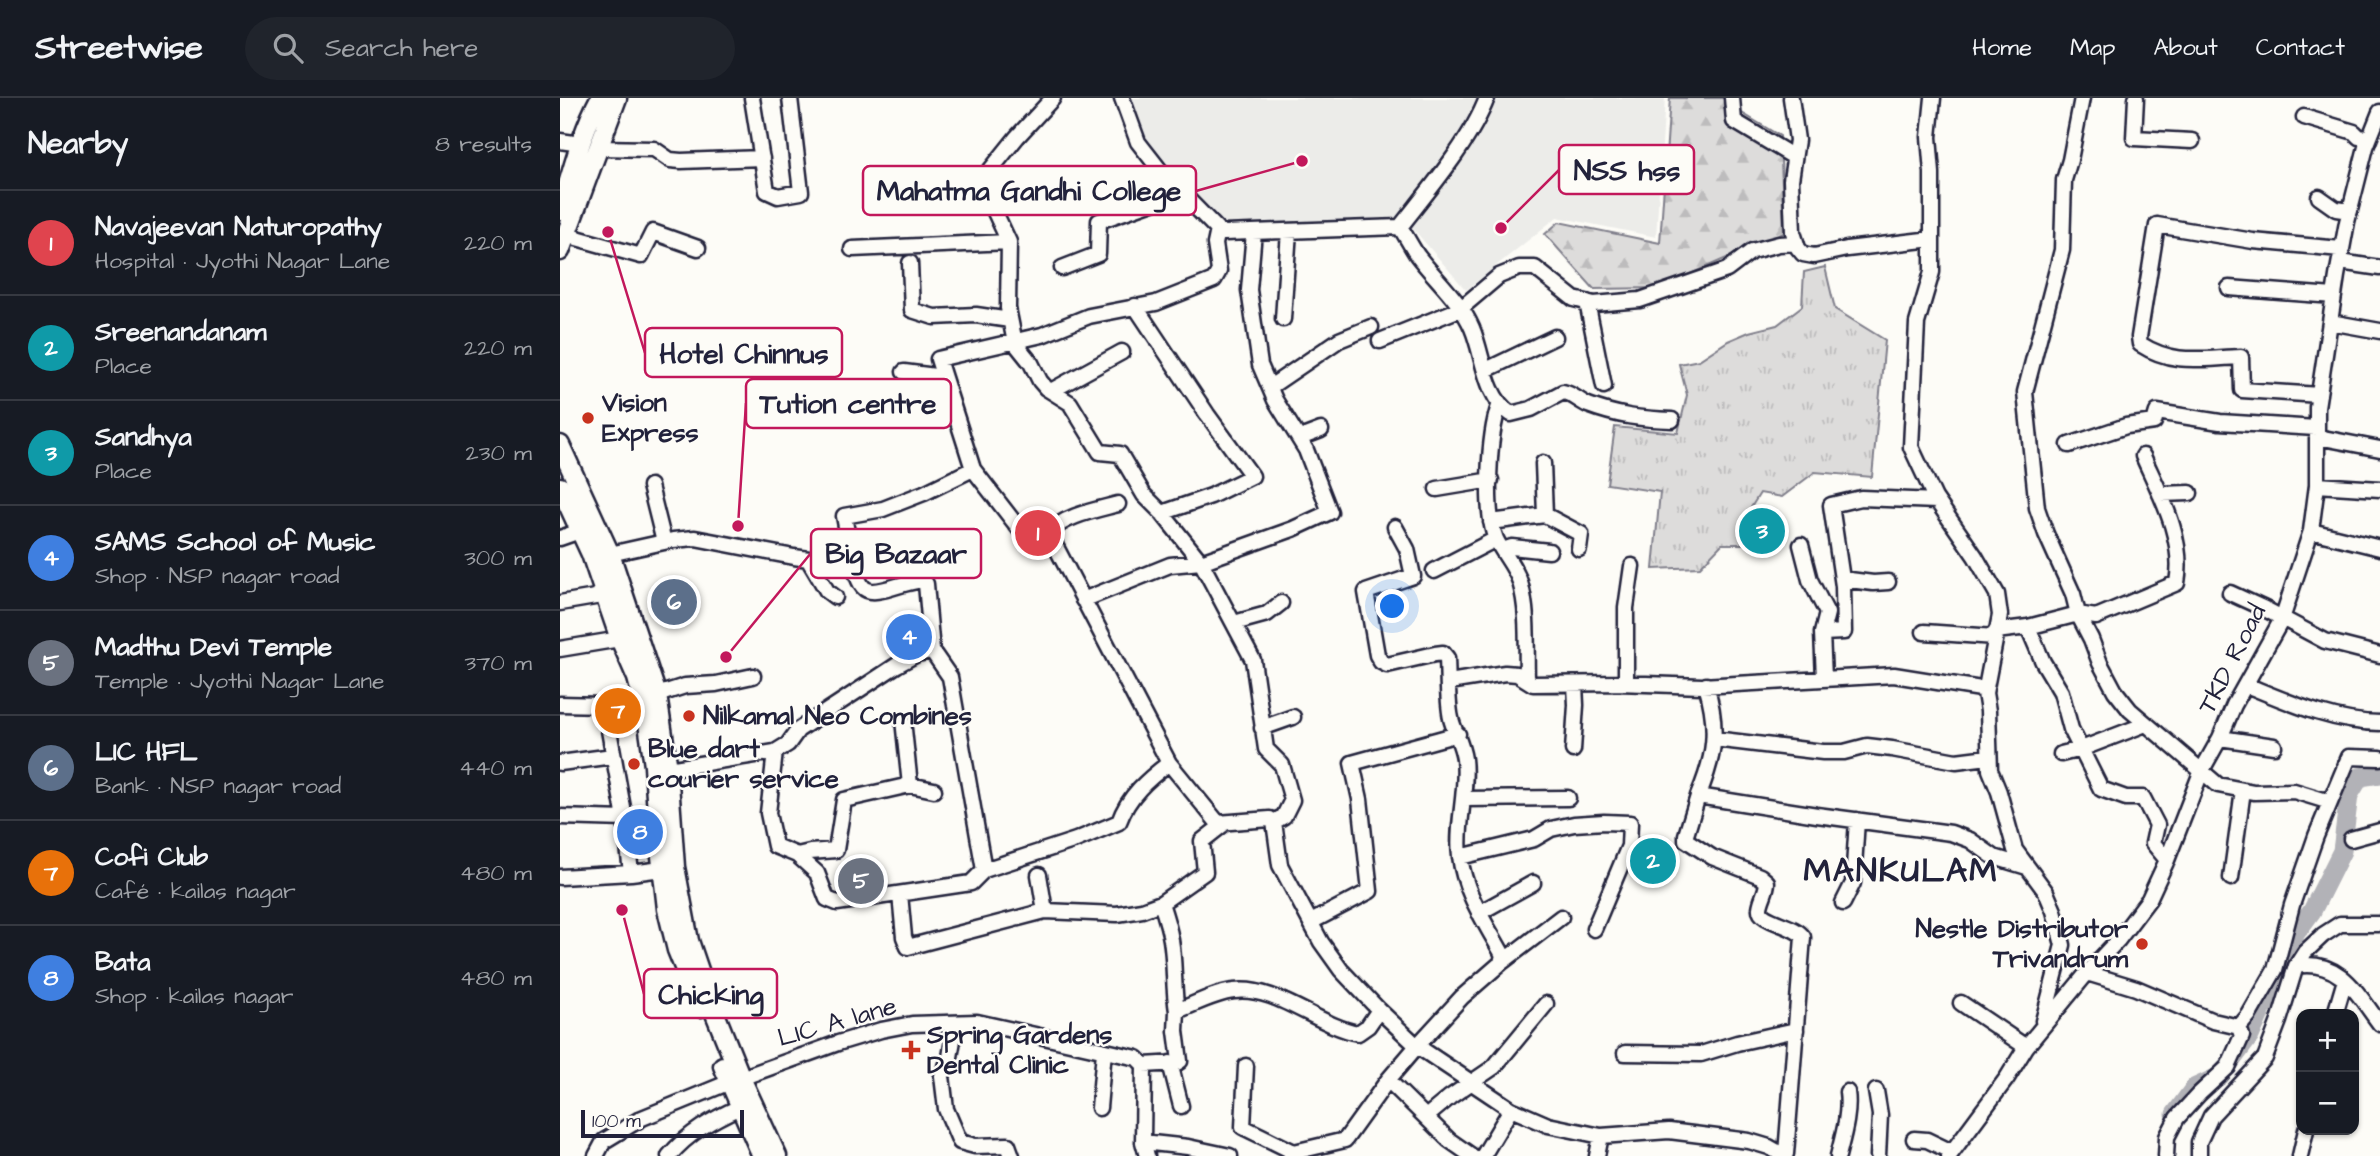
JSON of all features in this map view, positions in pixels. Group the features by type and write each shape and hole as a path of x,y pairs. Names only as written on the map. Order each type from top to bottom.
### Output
{"main road":[{"path":"563,243 589,146 592,112 600,98"},
{"path":"560,211 589,146 617,98"},
{"path":"560,445 610,554 657,695 668,769 675,908"},
{"path":"560,488 607,595 620,639 637,678 647,716 654,766 662,869 706,991 735,1080 740,1107 762,1156"},
{"path":"735,1080 777,1156"}],"street":[{"path":"752,98 767,191 778,196 802,192 790,98"},
{"path":"1054,98 1017,137 984,178 987,195 1009,242 1008,308 1015,343 1031,363 1040,382 1070,403 1100,452 1120,454 1144,495 1201,562 1234,623 1253,660 1266,749 1282,765 1292,800 1284,816 1274,822"},
{"path":"1122,98 1138,142 1163,174 1224,233 1400,228"},
{"path":"1400,228 1432,187 1481,115 1487,98"},
{"path":"1732,98 1734,121 1794,157"},
{"path":"1791,98 1797,140 1791,180 1793,232 1803,254 1814,256 1847,249 1932,240"},
{"path":"1933,98 1929,137 1932,173 1932,272 1916,323 1911,447 1937,501 1975,556 1997,594 2000,615 1985,693 1989,757 2015,850 2046,892 2063,945 2041,1027"},
{"path":"2082,98 2064,180 2062,250 2025,392 2037,508 2046,534 2073,594 2078,614 2115,691 2146,724 2218,785 2254,792 2294,791 2330,802"},
{"path":"2136,98 2134,138 2192,141"},
{"name":"TKD Road","path":"1950,1154 2041,1027 2119,940 2149,899 2202,770 2280,622 2311,531 2318,485 2319,395 2340,255 2370,138 2380,112"},
{"path":"2304,117 2354,132 2358,137 2370,138"},
{"path":"560,141 589,146 654,149 670,160 681,162 762,158"},
{"path":"1062,268 1098,254 1099,221 1153,202 1177,186"},
{"path":"2319,197 2336,209 2350,211"},
{"path":"2319,395 2242,390 2241,357 2179,360 2154,353 2140,344 2157,225 2340,255 2380,268"},
{"path":"1400,228 1472,326 1499,406 1490,480 1491,522 1520,581 1525,613 1527,678"},
{"path":"1056,547 1030,540 973,469 938,359 1015,343 1088,316 1156,303 1214,280 1219,271 1216,244 1218,230"},
{"path":"1283,319 1289,231"},
{"path":"563,243 641,256 653,232 698,248"},
{"path":"1083,600 1170,565 1201,562 1293,529 1330,512 1300,438 1260,365 1248,290 1254,232"},
{"path":"852,250 1009,242"},
{"path":"1380,341 1460,309 1499,276 1519,268 1535,268 1574,299 1594,304 1640,300 1727,270 1752,251 1796,243"},
{"path":"910,264 912,310 934,317 976,315 1010,320"},
{"path":"2229,288 2334,296"},
{"path":"1587,302 1604,386"},
{"path":"1135,306 1206,414 1252,476 1211,496 1162,513"},
{"path":"2330,322 2380,331"},
{"path":"1270,387 1339,340 1371,327"},
{"path":"1486,370 1555,337"},
{"path":"1051,391 1122,352"},
{"path":"904,372 943,377"},
{"path":"1499,406 1511,414 1531,409 1563,392 1584,403 1636,419 1672,420"},
{"path":"2068,444 2126,426 2154,422 2157,412 2220,422 2317,432 2380,449"},
{"path":"1300,438 1321,430"},
{"path":"1924,632 1996,634 2078,614 2096,617 2177,583 2180,568 2178,544 2143,456"},
{"path":"1543,463 1545,515"},
{"path":"973,469 883,509 844,516 852,559 860,583 866,590 876,592 917,580 925,582 932,627 932,651 950,677 984,870"},
{"path":"1437,489 1490,480"},
{"path":"2318,485 2380,489"},
{"path":"650,486 664,542"},
{"path":"2160,494 2190,493"},
{"path":"1822,633 1844,632 1842,579 1831,505 1861,498 1937,501"},
{"path":"1118,504 1076,516 1054,528 1051,532 1056,547 1169,763 1218,822 1270,819 1274,822"},
{"path":"1491,522 1545,515 1581,534 1579,548"},
{"path":"1395,527 1407,549 1413,576 1366,592 1377,655 1381,662 1387,665 1443,653 1447,658 1452,722 1464,758 1460,857 1468,888 1503,955 1501,963"},
{"path":"560,538 580,531"},
{"path":"2311,531 2380,548"},
{"path":"610,554 695,538 808,559 852,559"},
{"path":"1434,571 1500,545 1549,551"},
{"path":"1801,545 1810,580 1827,613 1822,633 1824,678"},
{"path":"808,559 827,591 835,597"},
{"path":"1626,683 1626,608 1632,566"},
{"path":"1842,579 1888,582"},
{"path":"2230,593 2339,653"},
{"path":"560,603 607,595"},
{"path":"1234,623 1267,614 1282,603"},
{"path":"2280,622 2325,641 2380,655"},
{"path":"2028,627 2043,662 2061,692 2071,729 2101,789 2126,798 2143,798 2157,825 2152,843 2167,860"},
{"path":"560,649 620,639"},
{"path":"668,769 775,752 788,744 798,730 897,665 917,654 932,651"},
{"path":"1449,682 1506,673 1527,678 1533,684 1706,685 1894,675 1972,687 1985,693"},
{"path":"657,695 685,686 716,684 753,676"},
{"path":"1573,750 1575,684"},
{"path":"1274,822 1280,864 1321,942 1341,970 1417,1046 1470,1083 1511,1109 1548,1125 1601,1136 1669,1131 1749,1141 1785,1155 1803,937 1796,929 1765,919 1760,913 1767,882 1760,876 1712,858 1686,840 1714,751 1710,699 1706,685"},
{"path":"2245,685 2350,722 2380,723"},
{"path":"560,704 602,705 605,708 625,819 631,873"},
{"path":"1262,728 1293,717"},
{"path":"903,720 910,785"},
{"path":"2061,754 2146,724"},
{"path":"1311,922 1370,891 1360,799 1352,762 1458,734"},
{"path":"2220,738 2274,746"},
{"path":"1714,739 1823,752 1867,746 1956,761 1989,757"},
{"path":"775,752 768,813 775,846 797,855 817,873 822,890 831,902 837,903 971,883 984,870 1076,840 1119,822 1124,807 1145,781 1169,763"},
{"path":"560,762 613,756"},
{"path":"2239,1027 2275,970 2292,905 2349,757 2380,758"},
{"path":"797,855 836,850 844,800 910,785 934,790"},
{"path":"2231,878 2244,789"},
{"path":"1699,796 1951,833 1970,840 1994,857 2027,867"},
{"path":"1463,799 1568,798"},
{"path":"560,817 625,819"},
{"path":"1843,902 1853,883 1857,820"},
{"path":"900,894 904,937 908,947 1045,911 1117,914 1142,910 1161,903 1205,872 1202,841 1225,823"},
{"path":"1460,857 1534,839 1551,829 1574,824 1630,823 1629,846 1594,929"},
{"path":"2351,839 2380,831"},
{"path":"560,877 662,869"},
{"path":"1039,875 1045,911"},
{"path":"1479,912 1533,883"},
{"path":"1161,903 1169,924 1172,943 1180,1060 1144,1065 1145,1149 1188,1147 1230,1156"},
{"path":"1246,1066 1243,1127 1293,1154 1345,1140 1388,1080 1462,998 1501,963 1560,917"},
{"path":"2199,1156 2199,1142 2211,1116 2265,1058 2295,965 2305,952 2340,924 2380,924"},
{"path":"2295,965 2311,963 2331,968 2345,980 2380,1024"},
{"path":"2087,973 2136,988 2220,1024 2239,1027"},
{"path":"2336,1009 2345,980"},
{"path":"1177,1011 1235,990 1254,992 1295,1007 1339,1029 1358,1033 1368,1026 1379,1010"},
{"path":"1961,1003 2026,1047"},
{"path":"1426,1117 1494,1067 1546,1004"},
{"name":"LIC A lane","path":"596,1156 604,1141 642,1118 735,1080 838,1043 912,1024 978,1022 1137,1058 1144,1065"},
{"path":"956,1023 950,1057 942,1076 946,1109 960,1142 975,1146 1008,1145 1012,1156"},
{"path":"2165,1156 2167,1137 2177,1118 2228,1068 2242,1036 2239,1027"},
{"path":"1625,1053 1701,1054 1796,1030"},
{"path":"1099,1108 1104,1051"},
{"path":"1170,1063 1181,1106"},
{"path":"1388,1080 1449,1140 1472,1156"},
{"path":"1876,1091 1880,1115 1878,1156"},
{"path":"1838,1156 1848,1101 1847,1092"},
{"path":"669,1156 711,1121 740,1107"},
{"path":"1483,1156 1511,1109"},
{"path":"2300,1156 2305,1135"},
{"path":"1597,1156 1601,1136"},
{"path":"1914,1139 1927,1140 1950,1154"}],"shaded area":[{"path":"1127,98 1483,98 1479,111 1427,184 1394,223 1230,230 1144,146"},
{"path":"1495,98 1665,98 1656,237 1557,217 1466,290 1409,224"}],"green space":[{"path":"1670,98 1735,98 1737,110 1780,136 1784,233 1658,288 1594,289 1545,234 1559,222 1660,243"},
{"path":"1825,267 1835,309 1885,340 1872,477 1815,472 1782,497 1760,493 1745,517 1742,544 1722,544 1700,567 1653,569 1660,492 1607,484 1615,427 1678,433 1687,395 1679,364 1699,360 1728,341 1749,332 1777,325 1802,306 1804,272"}],"waterway":[{"path":"2175,1114 2194,1088 2220,1076 2250,1036 2278,974 2287,945 2312,911 2342,851 2349,795 2360,777 2380,774"}],"place":[{"name":"Mahatma Gandhi College","path":"1302,161"},
{"name":"NSS hss","path":"1501,228"},
{"name":"Hotel Chinnus","path":"608,232"},
{"name":"Vision Express","path":"588,418"},
{"name":"Tution centre","path":"738,526"},
{"name":"Sandhya","path":"1762,531"},
{"name":"Navajeevan Naturopathy","path":"1038,533"},
{"name":"LIC HFL","path":"674,602"},
{"name":"SAMS School of Music","path":"909,637"},
{"name":"Big Bazaar","path":"726,657"},
{"name":"Cofi Club","path":"618,711"},
{"name":"Nilkamal Neo Combines","path":"689,716"},
{"name":"Blue dart courier service","path":"634,764"},
{"name":"Bata","path":"640,832"},
{"name":"Sreenandanam","path":"1653,861"},
{"name":"Madthu Devi Temple","path":"861,881"},
{"name":"Chicking","path":"622,910"},
{"name":"Nestle Distributor Trivandrum","path":"2142,944"},
{"name":"Spring Gardens Dental Clinic","path":"911,1050"}],"district":[{"name":"MANKULAM","path":"1901,871"}]}
